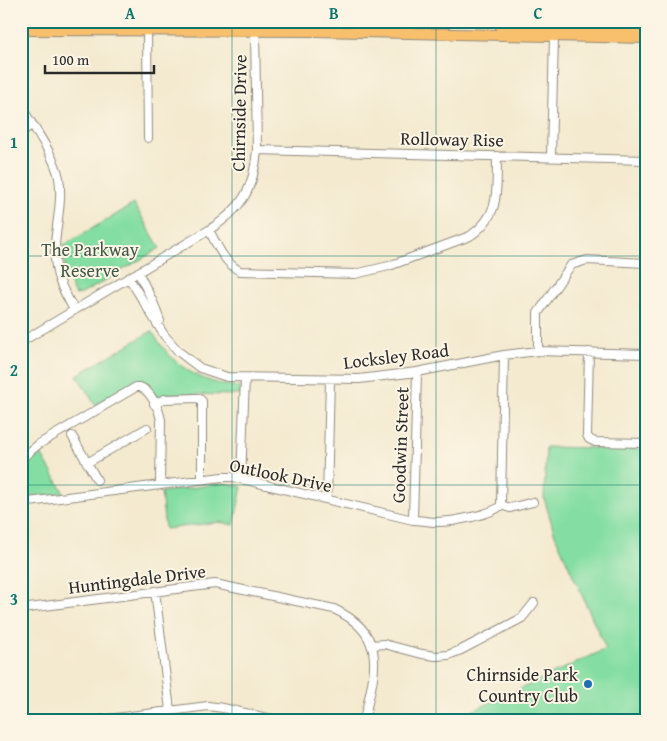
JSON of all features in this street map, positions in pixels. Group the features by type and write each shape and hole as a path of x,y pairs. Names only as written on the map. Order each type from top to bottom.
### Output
{"main road":[{"path":"356,21 406,26 646,38"},
{"path":"21,30 147,31 191,26 255,26 459,34 646,31"}],"street":[{"name":"Chirnside Drive","path":"21,342 222,222 243,202 256,169 255,26"},
{"path":"147,31 148,138"},
{"path":"550,156 555,33"},
{"path":"21,106 52,159 58,174 59,198 55,250 56,266 59,279 74,310"},
{"path":"21,132 32,125"},
{"name":"Rolloway Rise","path":"257,150 550,156 646,160"},
{"path":"209,230 226,260 240,271 342,274 371,272 470,236 482,228 490,217 495,205 497,156"},
{"path":"538,351 538,314 571,265 587,260 646,263"},
{"name":"Locksley Road","path":"138,272 153,302 164,335"},
{"name":"Locksley Road","path":"129,278 164,335 179,352 200,368 227,378 359,379 417,372 504,355 538,351 646,354"},
{"path":"589,352 587,435 589,439 595,442 646,443"},
{"path":"501,506 504,355"},
{"name":"Goodwin Street","path":"413,520 417,372"},
{"path":"241,479 245,378"},
{"path":"327,499 330,379"},
{"path":"21,459 39,444 136,387 140,387 145,389 160,415 162,426 160,484"},
{"path":"154,404 165,399 198,398 202,401 202,479"},
{"path":"87,463 147,428"},
{"path":"72,436 97,480"},
{"name":"Outlook Drive","path":"21,503 222,476 413,520 451,521 494,511 501,506 510,508 533,502"},
{"name":"Huntingdale Drive","path":"21,609 214,584 334,609 359,625 374,652 375,667 364,720"},
{"path":"155,591 170,710"},
{"path":"371,645 384,644 422,654 448,655 522,618 534,603"},
{"path":"100,720 208,706 276,720"}],"green space":[{"path":"21,21 183,21 136,26 21,26"},
{"name":"The Parkway Reserve","path":"134,204 160,248 82,294 75,295 66,271 64,245"},
{"path":"152,331 169,354 189,371 212,382 240,387 240,395 168,394 154,397 147,383 139,380 95,405 77,375"},
{"path":"546,447 646,449 646,720 453,720 606,649 555,535 544,498"},
{"path":"38,449 64,493 21,499 21,464"},
{"path":"225,483 242,487 234,525 220,522 165,529 161,492"}],"place":[{"name":"Chirnside Park Country Club","path":"588,684"}]}
